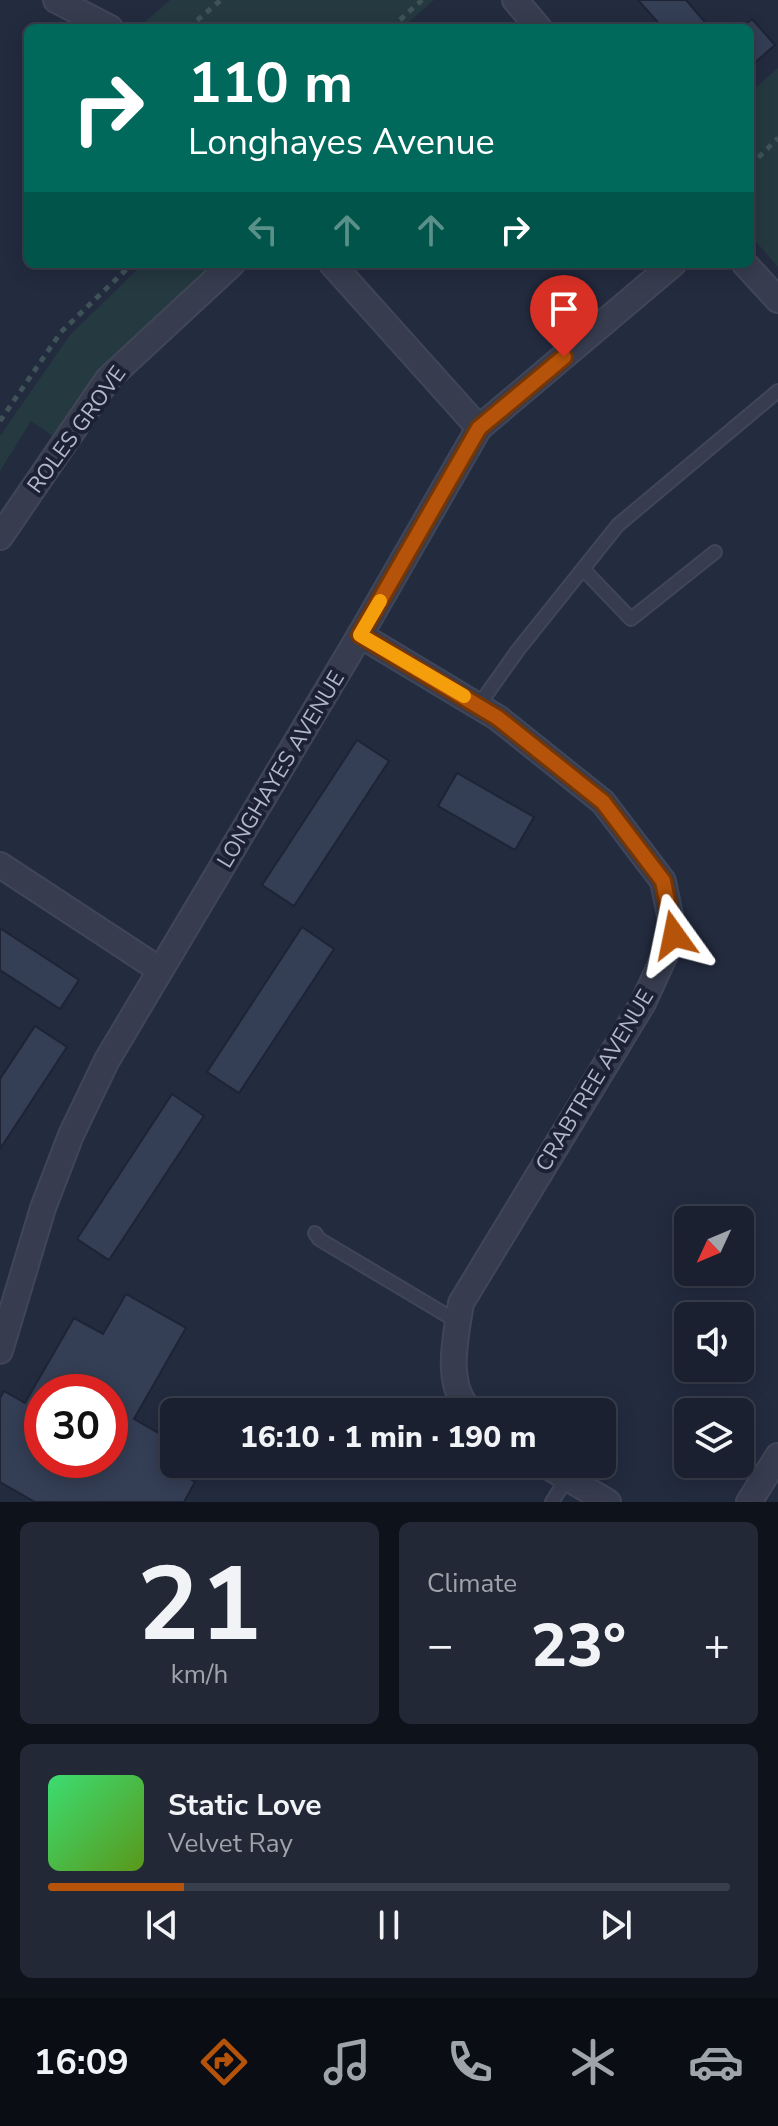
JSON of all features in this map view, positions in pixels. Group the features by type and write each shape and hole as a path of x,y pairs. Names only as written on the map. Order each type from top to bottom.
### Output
{"street":[{"path":"56,0 102,24"},
{"path":"515,0 536,24"},
{"name":"ROLES GROVE","path":"0,537 108,379 228,268"},
{"path":"336,268 479,428"},
{"name":"LONGHAYES AVENUE","path":"0,1351 43,1208 71,1135 107,1060 360,635 479,428 668,268"},
{"path":"749,268 778,300"},
{"name":"CRABTREE AVENUE","path":"360,635 479,705 603,802 663,881 674,935 643,1003 461,1303 453,1358 460,1398"},
{"path":"0,865 160,970"},
{"path":"749,1502 778,1456"},
{"path":"567,1478 608,1502"}],"lane":[{"path":"479,705 618,525 778,391"},
{"path":"583,569 631,619 715,552"},
{"path":"315,1233 319,1239 458,1322"},
{"path":"552,1502 567,1478"}],"path":[{"path":"193,24 221,0"},
{"path":"395,24 422,0"},
{"path":"754,162 778,138"},
{"path":"0,421 61,332 128,268"}],"shaded area":[{"path":"170,0 434,0 407,24 142,24"},
{"path":"778,68 778,267 754,240 754,89"},
{"path":"139,268 210,268 108,360 53,436 31,421 0,471 0,436 70,335"}],"building":[{"path":"638,0 686,0 707,24 659,24"},
{"path":"752,19 775,45 754,63 754,24 746,24"},
{"path":"357,740 389,761 294,906 262,885"},
{"path":"457,773 534,817 515,850 438,806"},
{"path":"302,927 334,949 239,1093 207,1072"},
{"path":"0,928 79,980 60,1009 0,970"},
{"path":"35,1026 67,1047 0,1149 0,1079"},
{"path":"172,1094 204,1116 109,1260 77,1239"},
{"path":"126,1294 186,1328 134,1419 160,1434 160,1478 189,1478 195,1482 184,1502 35,1502 0,1482 0,1398 4,1391 24,1402 24,1478 128,1478 128,1374 42,1374 74,1318 103,1334"}],"slow traffic":[{"path":"380,601 360,635 464,696"}],"route":[{"path":"564,357 479,428 360,635 498,718 603,802 663,881 674,935"}]}
